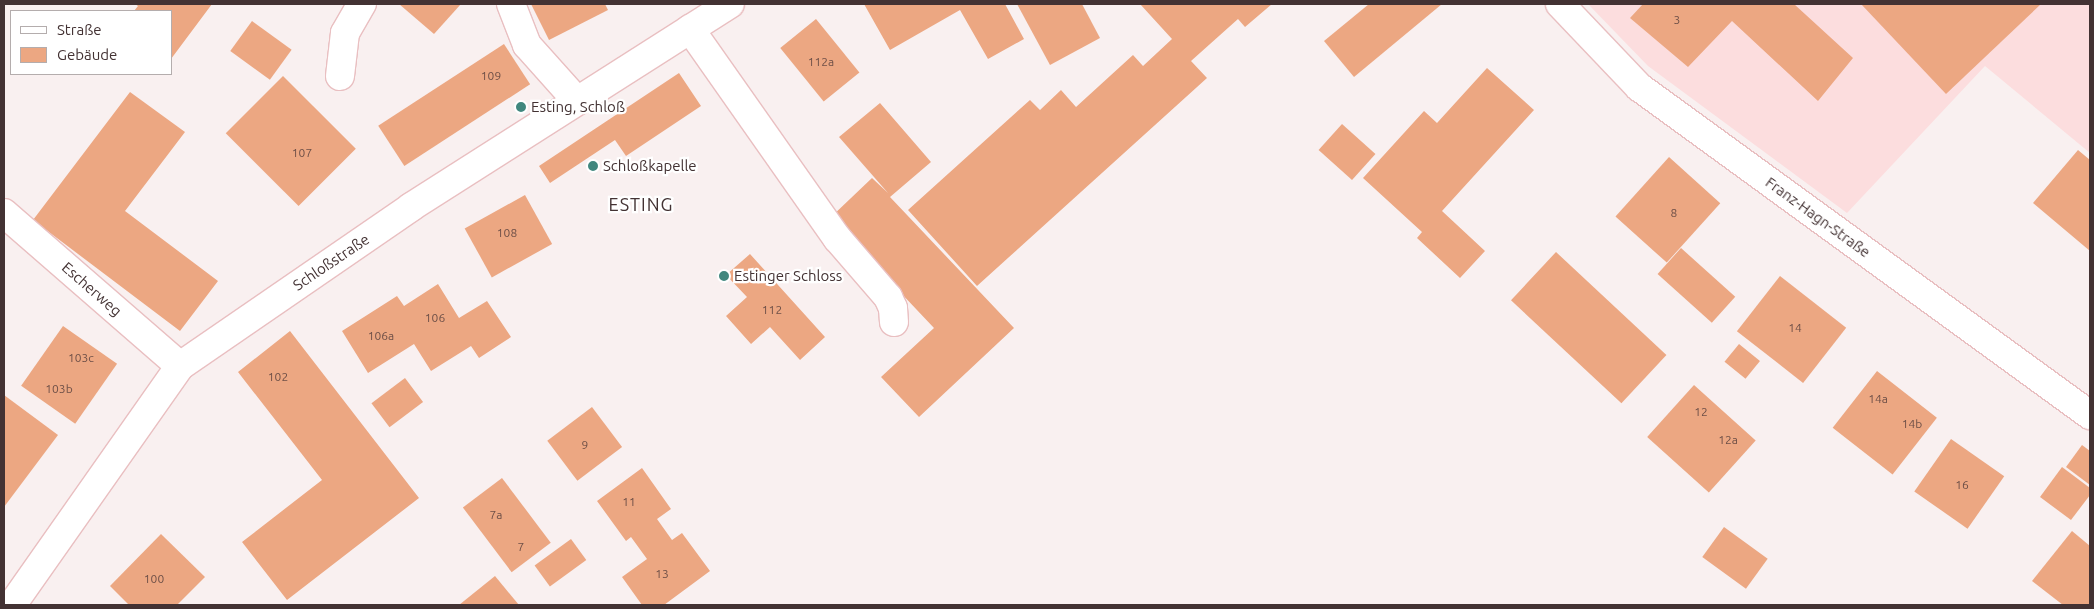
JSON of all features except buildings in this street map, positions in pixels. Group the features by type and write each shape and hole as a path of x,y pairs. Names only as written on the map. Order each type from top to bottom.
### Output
{"street":[{"path":"340,76 346,33 362,4"},
{"path":"511,4 527,45 577,101"},
{"name":"Schloßstraße","path":"12,605 180,366 411,208 730,4"},
{"name":"Franz-Hagn-Straße","path":"1560,4 1639,87 2090,415"},
{"path":"690,29 821,216 888,297 893,308 894,322"},
{"name":"Escherweg","path":"4,213 180,366"}],"shaded area":[{"path":"1588,4 2090,4 2090,153 1985,66 1847,213 1648,66"}],"place":[{"name":"Esting, Schloß","path":"521,107"},
{"name":"Schloßkapelle","path":"593,166"},
{"name":"Estinger Schloss","path":"724,276"}],"district":[{"name":"ESTING","path":"641,204"}]}
